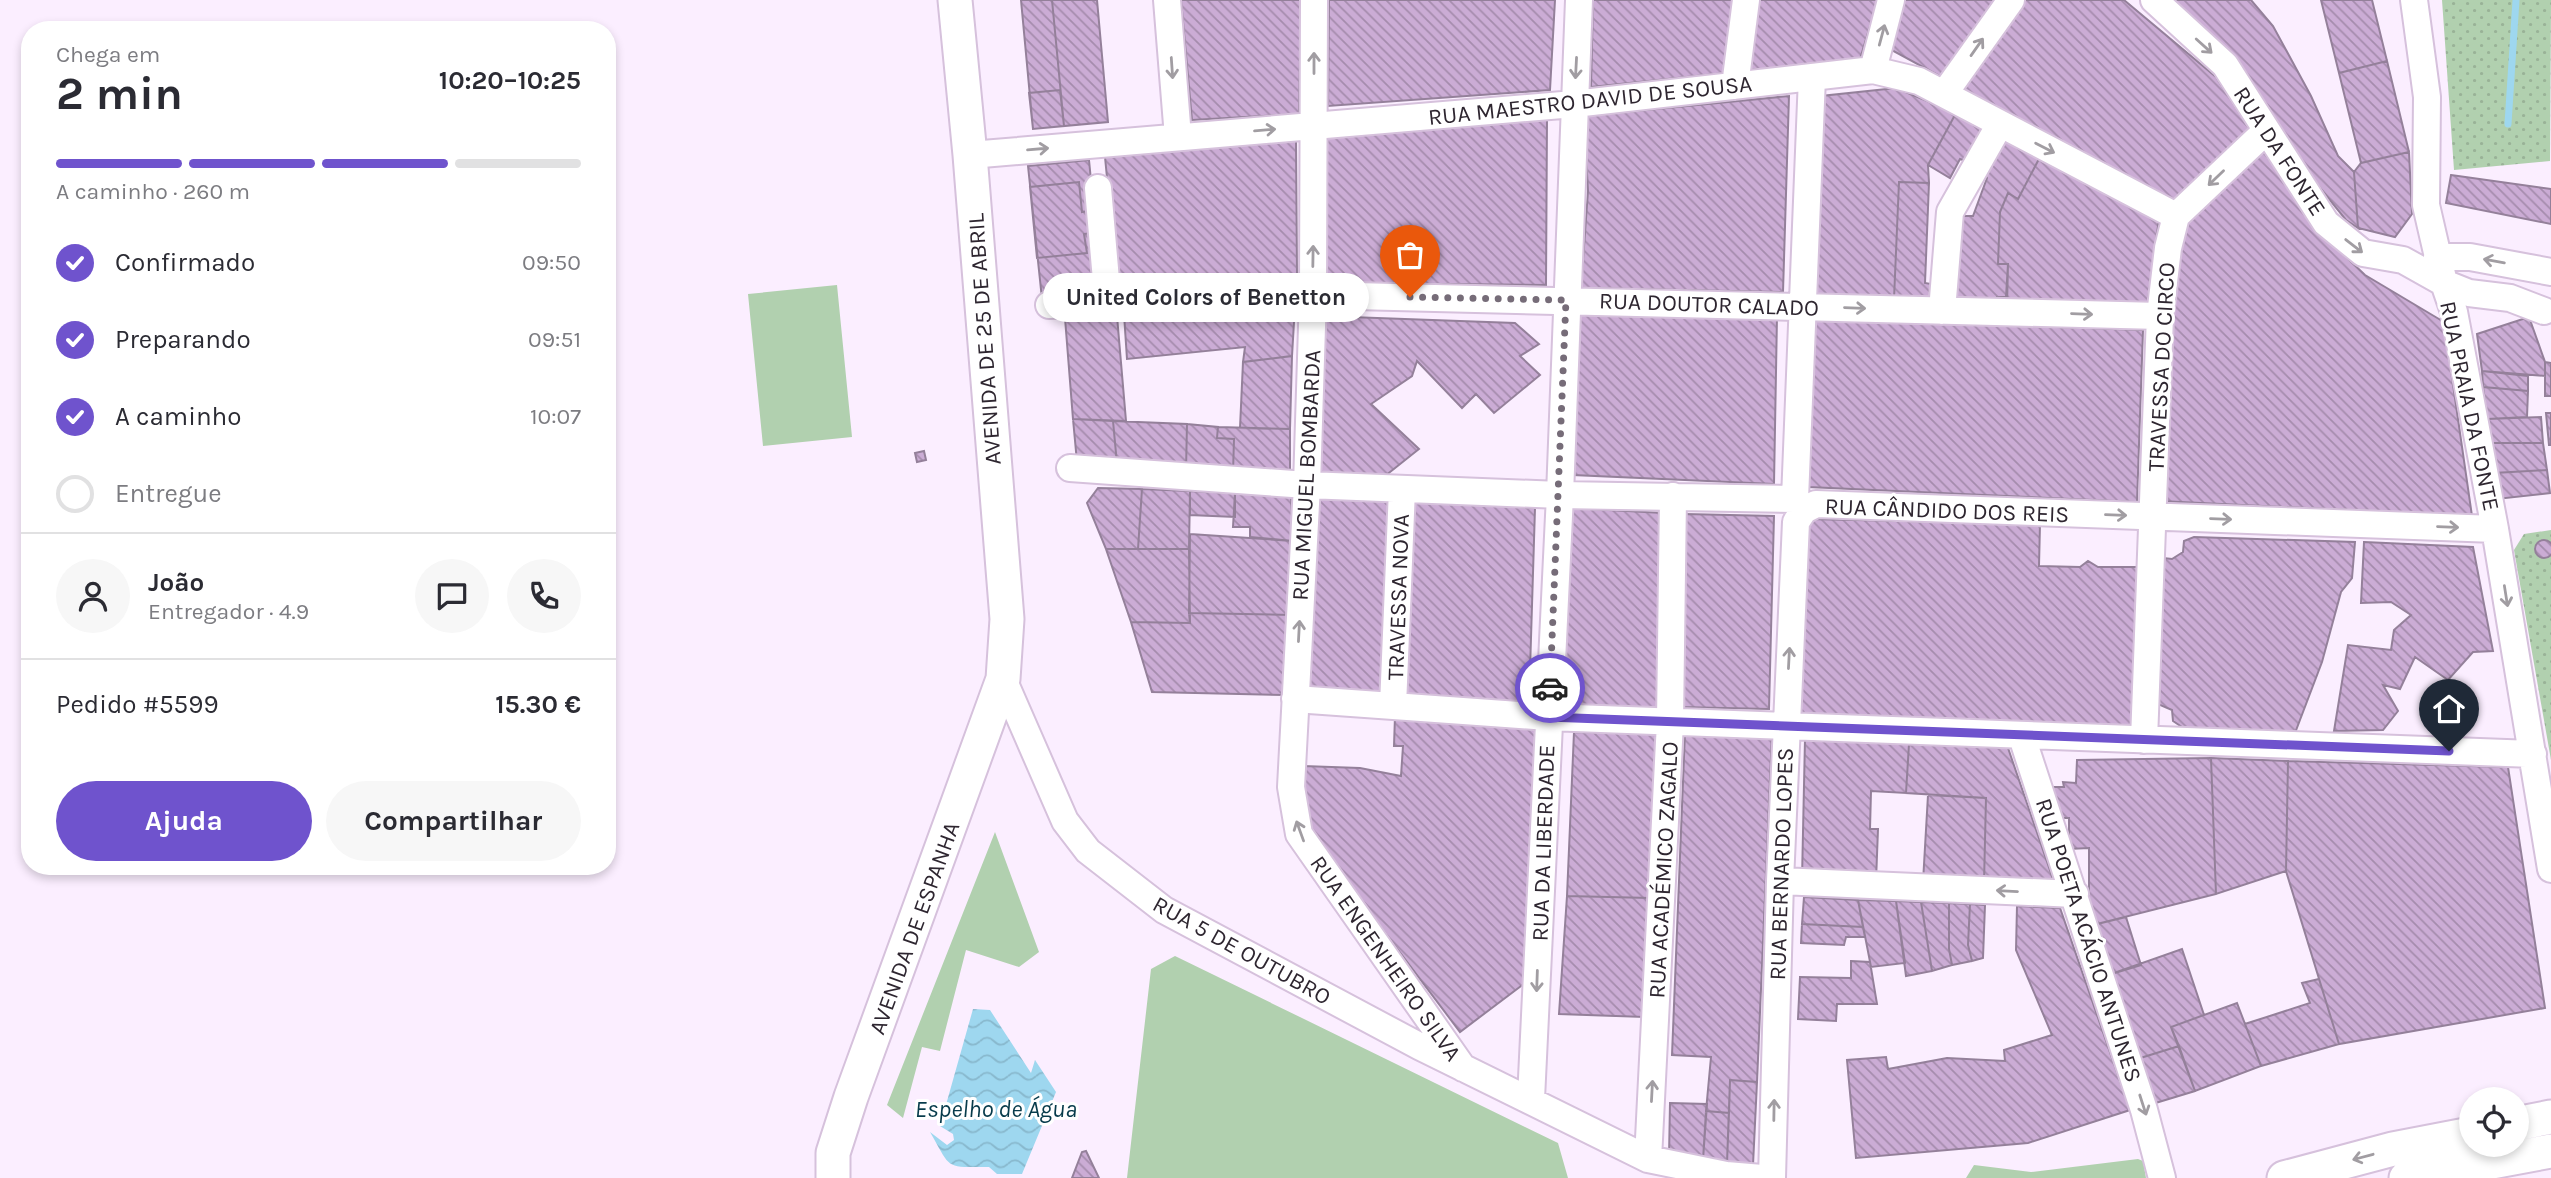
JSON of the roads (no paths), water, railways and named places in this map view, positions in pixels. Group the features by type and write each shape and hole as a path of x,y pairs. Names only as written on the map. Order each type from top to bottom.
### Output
{"main road":[{"name":"AVENIDA DE 25 DE ABRIL","path":"955,0 1007,619 1003,679"},
{"name":"AVENIDA DE ESPANHA","path":"833,1178 833,1153 851,1097 1003,679"},
{"path":"2529,1122 2551,1118"},
{"path":"2284,1178 2393,1149 2459,1136"},
{"path":"2406,1178 2551,1152"}],"street":[{"path":"1167,0 1178,137"},
{"name":"RUA MIGUEL BOMBARDA","path":"1295,699 1307,485 1313,295 1314,0"},
{"name":"RUA DA LIBERDADE","path":"1531,1099 1560,495 1579,0"},
{"path":"1735,86 1746,0"},
{"path":"1872,70 1891,0"},
{"path":"1944,94 2011,0"},
{"name":"RUA DA FONTE","path":"2154,0 2225,65 2326,223 2363,253 2403,260 2444,283 2469,293 2510,298 2548,316"},
{"name":"RUA PRAIA DA FONTE","path":"2414,0 2427,97 2426,205 2437,257 2454,312 2495,529 2551,869"},
{"name":"RUA MAESTRO DAVID DE SOUSA","path":"970,155 1574,104 1872,70 1919,81 2176,216"},
{"name":"RUA BERNARDO LOPES","path":"1772,1178 1780,881 1796,522 1799,505 1802,307 1812,77"},
{"path":"1942,310 1950,212 2000,124"},
{"path":"2176,216 2266,131"},
{"path":"1098,188 1108,303"},
{"name":"TRAVESSA DO CIRCO","path":"2144,740 2160,316 2168,248 2176,216"},
{"path":"2437,257 2470,257 2551,272"},
{"path":"2548,316 2551,283"},
{"name":"RUA DOUTOR CALADO","path":"1049,305 1313,295 2160,316"},
{"name":"RUA CÂNDIDO DOS REIS","path":"1070,468 1307,485 1560,495 1673,496 1799,505 2495,529"},
{"name":"TRAVESSA NOVA","path":"1393,706 1402,489"},
{"name":"RUA ACADÉMICO ZAGALO","path":"1648,1159 1670,722 1673,496"},
{"name":"RUA 5 DE OUTUBRO","path":"1003,679 1065,821 1088,851 1164,910 1463,1068"},
{"path":"1295,699 1548,717 2022,737 2532,754"},
{"name":"RUA ENGENHEIRO SILVA","path":"1295,699 1291,787 1298,834 1463,1068 1531,1099 1648,1159 1726,1175 1762,1178"},
{"name":"RUA POETA ACÁCIO ANTUNES","path":"2022,737 2155,1143 2162,1178"},
{"path":"1780,881 2075,894"}],"water":[{"name":"Espelho de Água","path":"973,1009 990,1010 1031,1073 1035,1060 1056,1092 1022,1174 997,1174 989,1167 951,1164 930,1132 947,1145 954,1140 953,1134 940,1126"}],"waterway":[{"path":"2508,124 2516,0"}],"place":[{"name":"United Colors of Benetton","path":"1410,297"}]}
